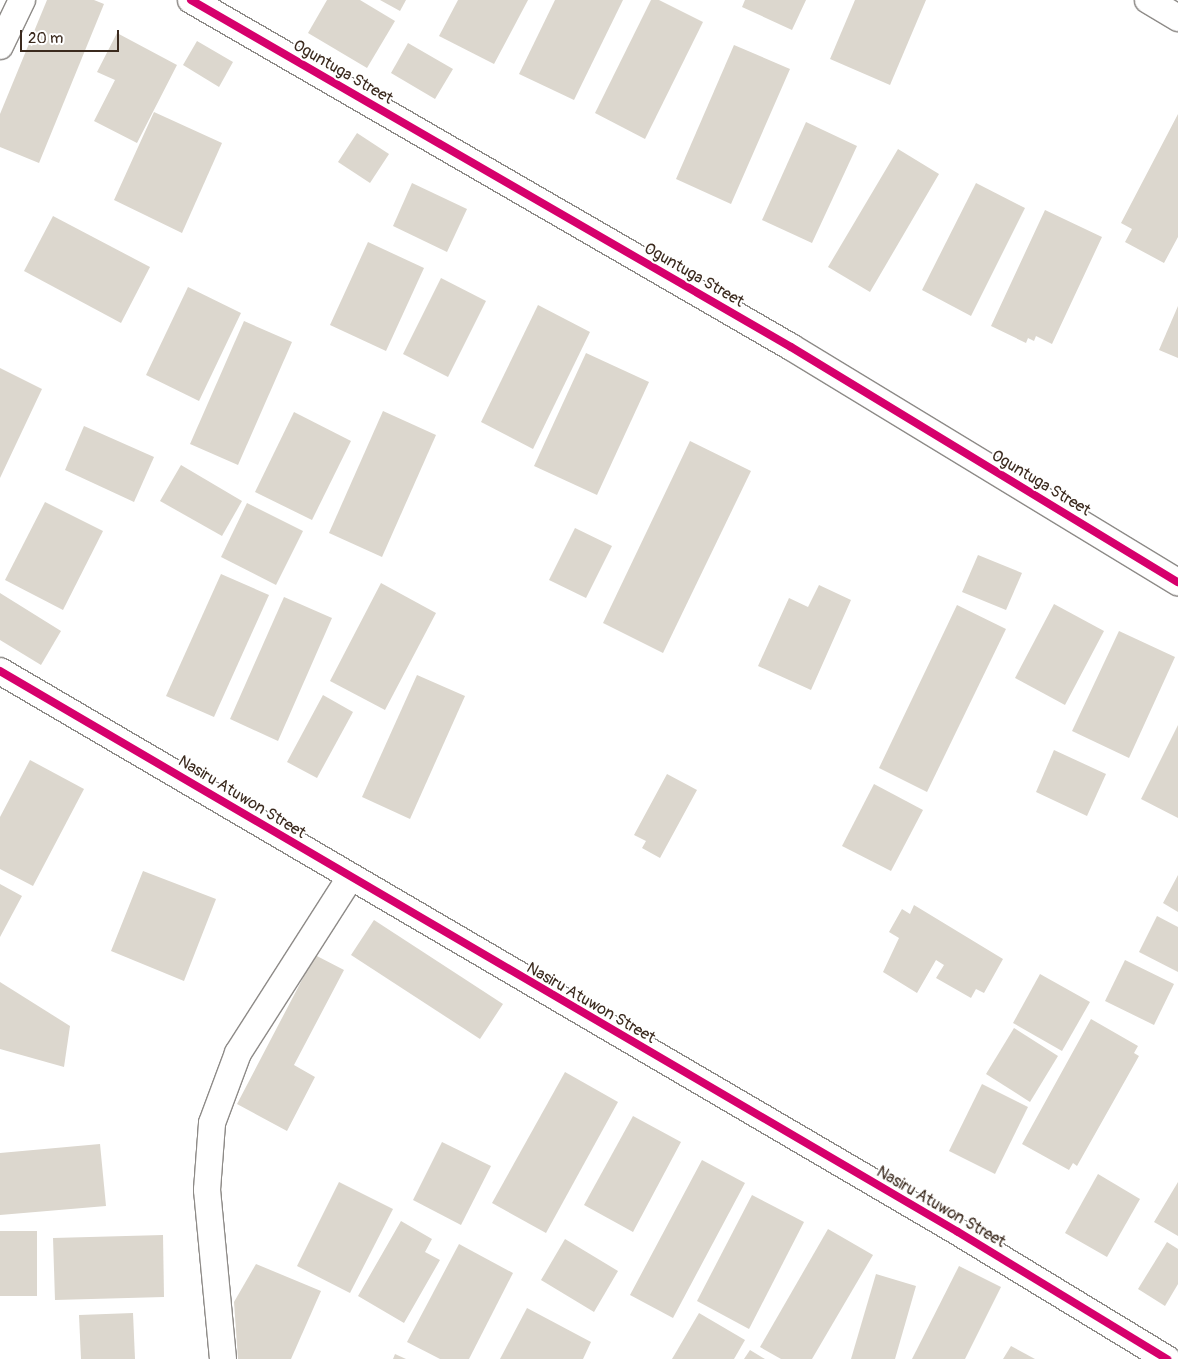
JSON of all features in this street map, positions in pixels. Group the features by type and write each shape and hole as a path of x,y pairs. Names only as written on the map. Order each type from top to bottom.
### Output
{"street":[{"path":"0,46 22,0"},
{"name":"Oguntuga Street","path":"191,0 791,347 1178,582"},
{"path":"1148,0 1178,18"},
{"name":"Nasiru Atuwon Street","path":"0,671 350,878 958,1232 1167,1359"},
{"path":"223,1359 207,1190 212,1122 238,1053 350,878"}],"building":[{"path":"47,0 94,0 104,4 39,163 0,147 0,114"},
{"path":"327,0 360,0 395,21 367,68 308,33"},
{"path":"380,0 406,0 400,11"},
{"path":"458,0 528,0 494,64 439,36"},
{"path":"555,0 623,0 574,100 519,74"},
{"path":"651,0 659,0 703,22 645,139 595,113"},
{"path":"745,0 806,0 792,30 742,7"},
{"path":"855,0 926,0 890,85 830,59"},
{"path":"117,33 177,65 137,143 94,121 115,80 97,72"},
{"path":"197,41 233,62 219,87 183,65"},
{"path":"408,43 453,69 435,99 391,73"},
{"path":"734,45 790,69 731,204 676,179"},
{"path":"154,112 222,143 182,233 114,200"},
{"path":"1178,114 1178,237 1164,263 1125,242 1132,229 1121,223"},
{"path":"806,122 857,146 812,243 762,220"},
{"path":"357,133 389,154 370,183 338,162"},
{"path":"898,149 939,174 870,292 828,267"},
{"path":"412,183 467,209 447,252 393,226"},
{"path":"976,183 1025,208 971,316 922,290"},
{"path":"1045,210 1102,237 1052,344 1036,336 1034,341 1028,338 1026,343 991,326"},
{"path":"53,216 150,267 121,323 24,271"},
{"path":"368,242 424,268 386,351 330,325"},
{"path":"441,278 486,301 448,377 403,354"},
{"path":"188,287 241,313 199,401 146,375"},
{"path":"538,305 590,332 533,449 481,422"},
{"path":"1178,306 1178,358 1159,350"},
{"path":"244,321 292,342 238,465 190,444"},
{"path":"586,353 649,382 597,495 534,466"},
{"path":"0,368 42,389 0,478"},
{"path":"383,411 436,435 382,557 329,533"},
{"path":"294,412 351,441 312,520 255,492"},
{"path":"84,426 154,457 134,502 65,470"},
{"path":"690,441 751,471 663,653 603,623"},
{"path":"181,465 242,501 222,536 160,501"},
{"path":"45,502 103,531 63,610 5,580"},
{"path":"247,503 303,531 276,585 221,557"},
{"path":"575,528 612,546 586,598 549,580"},
{"path":"978,555 1022,573 1006,610 962,592"},
{"path":"221,574 269,595 214,717 166,696"},
{"path":"381,583 436,613 385,710 330,681"},
{"path":"819,585 851,600 811,690 758,666 789,598 808,607"},
{"path":"0,593 61,631 41,665 0,640"},
{"path":"284,597 332,618 278,741 230,719"},
{"path":"1054,604 1104,631 1065,705 1015,678"},
{"path":"957,605 1006,629 927,792 879,768"},
{"path":"1119,631 1175,657 1129,758 1072,731"},
{"path":"417,675 465,696 410,819 362,797"},
{"path":"323,695 353,712 317,778 287,762"},
{"path":"1178,725 1178,818 1141,799"},
{"path":"1054,750 1106,774 1087,816 1036,792"},
{"path":"30,760 84,789 33,886 0,869 0,817"},
{"path":"667,774 697,790 660,858 642,848 646,841 634,835"},
{"path":"874,784 923,810 891,871 842,846"},
{"path":"143,871 216,899 184,981 111,951"},
{"path":"1178,875 1178,912 1163,903"},
{"path":"0,884 22,896 0,937"},
{"path":"914,905 1003,959 984,993 976,989 971,998 936,978 944,965 936,960 917,993 883,972 899,938 889,932 902,909 910,914"},
{"path":"1157,916 1178,927 1178,972 1139,952"},
{"path":"374,920 503,1004 480,1039 351,955"},
{"path":"315,955 344,970 294,1065 315,1077 287,1131 237,1104"},
{"path":"1125,960 1174,984 1154,1025 1105,1001"},
{"path":"1040,974 1090,1002 1062,1051 1013,1023"},
{"path":"0,982 70,1026 64,1067 0,1049"},
{"path":"1091,1019 1138,1046 1134,1053 1139,1056 1077,1166 1073,1163 1069,1170 1022,1144"},
{"path":"1014,1028 1058,1056 1030,1102 986,1074"},
{"path":"565,1072 618,1102 546,1233 492,1203"},
{"path":"982,1084 1028,1107 995,1174 949,1151"},
{"path":"633,1116 681,1142 633,1232 584,1205"},
{"path":"442,1142 491,1166 461,1225 413,1200"},
{"path":"100,1144 106,1206 0,1215 0,1153"},
{"path":"702,1160 745,1183 673,1318 630,1295"},
{"path":"1098,1174 1140,1199 1107,1257 1065,1233"},
{"path":"339,1182 393,1209 350,1293 297,1266"},
{"path":"1178,1182 1178,1236 1154,1222"},
{"path":"752,1195 804,1222 749,1329 697,1301"},
{"path":"401,1221 432,1239 425,1252 440,1260 404,1323 358,1296"},
{"path":"828,1229 873,1255 812,1359 781,1359 760,1347"},
{"path":"0,1231 37,1231 37,1296 0,1296"},
{"path":"163,1235 164,1297 55,1300 53,1238"},
{"path":"565,1239 618,1271 594,1312 541,1280"},
{"path":"1167,1242 1178,1249 1178,1284 1165,1306 1138,1289"},
{"path":"459,1244 513,1273 469,1359 440,1359 407,1342"},
{"path":"256,1264 321,1291 291,1359 238,1359 234,1302"},
{"path":"959,1266 1001,1287 965,1359 912,1359"},
{"path":"876,1274 916,1286 895,1359 851,1359"},
{"path":"527,1308 591,1342 583,1359 500,1359"},
{"path":"133,1313 135,1359 81,1359 79,1315"},
{"path":"699,1313 745,1340 734,1359 672,1359"},
{"path":"1011,1346 1035,1359 1003,1359"},
{"path":"750,1350 765,1359 744,1359"},
{"path":"395,1354 406,1359 393,1359"}],"cycle path":[{"path":"191,0 791,347 1178,582"},
{"path":"0,671 958,1232 1167,1359"}]}
